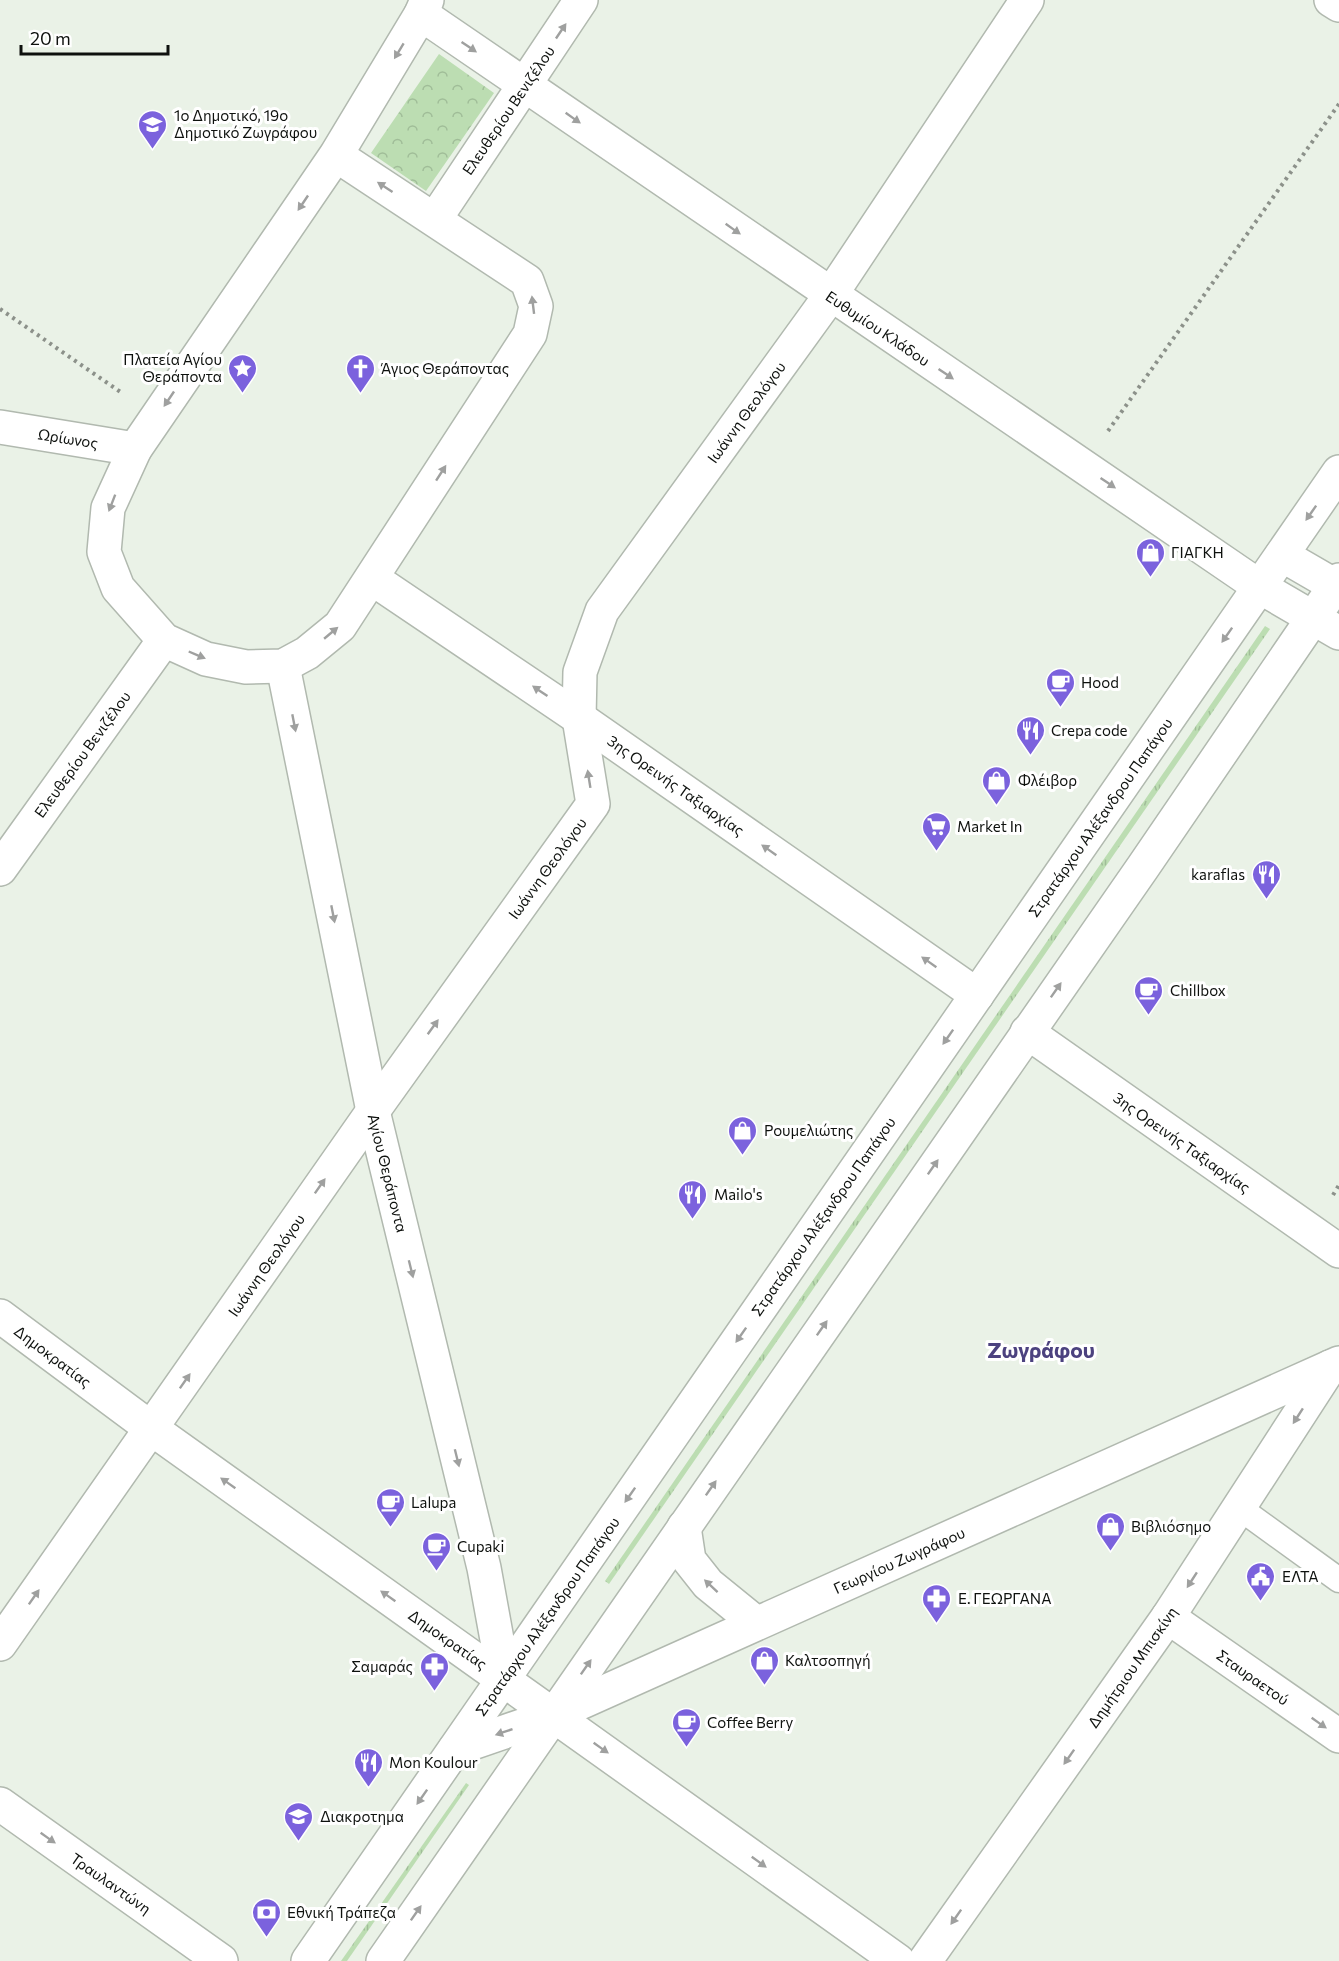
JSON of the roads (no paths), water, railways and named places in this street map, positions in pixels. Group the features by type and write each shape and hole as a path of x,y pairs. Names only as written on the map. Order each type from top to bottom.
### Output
{"street":[{"name":"Ελευθερίου Βενιζέλου","path":"435,219 581,0"},
{"name":"Ιωάννη Θεολόγου","path":"0,1644 373,1111 593,804 579,718 580,672 602,611 830,296 1027,0"},
{"path":"1331,0 1339,5"},
{"name":"Ευθυμίου Κλάδου","path":"424,7 525,85 830,296 1260,587 1326,626"},
{"path":"336,155 527,281 536,306 530,334 373,579 340,626 307,653 283,666 246,667 216,661 164,640 118,588 104,552 108,508 135,449 336,155 424,7"},
{"name":"Ωρίωνος","path":"0,427 135,449"},
{"name":"Στρατάρχου Αλέξανδρου Παπάγου","path":"308,1961 1339,472"},
{"path":"383,1961 1026,1032 1143,867 1326,626 1338,585 1282,555"},
{"name":"3ης Ορεινής Ταξιαρχίας","path":"373,579 579,718 977,995"},
{"name":"Ελευθερίου Βενιζέλου","path":"0,869 164,640"},
{"name":"Αγίου Θεράποντα","path":"283,666 373,1111 484,1569 504,1678"},
{"name":"3ης Ορεινής Ταξιαρχίας","path":"1026,1032 1339,1251"},
{"name":"Δημοκρατίας","path":"0,1317 152,1429 898,1961"},
{"name":"Δημήτριου Μπισκίνη","path":"925,1961 1168,1617 1334,1365"},
{"name":"Γεωργίου Ζωγράφου","path":"455,1749 553,1715 1334,1365"},
{"path":"684,1527 689,1560 708,1584 756,1623"},
{"name":"Σταυραετού","path":"1168,1617 1339,1736"},
{"name":"Τραυλαντώνη","path":"0,1804 221,1961"}],"lane":[{"path":"1239,1507 1339,1580"}],"place":[{"name":"1ο Δημοτικό, 19ο Δημοτικό Ζωγράφου","path":"153,150"},
{"name":"Πλατεία Αγίου Θεράποντα","path":"243,394"},
{"name":"Άγιος Θεράποντας","path":"360,394"},
{"name":"ΓΙΑΓΚΗ","path":"1150,578"},
{"name":"Hood","path":"1060,708"},
{"name":"Crepa code","path":"1030,756"},
{"name":"Φλέιβορ","path":"997,806"},
{"name":"Market In","path":"936,852"},
{"name":"karaflas","path":"1266,900"},
{"name":"Chillbox","path":"1149,1016"},
{"name":"Ρουμελιώτης","path":"743,1156"},
{"name":"Mailo's","path":"693,1220"},
{"name":"Lalupa","path":"390,1528"},
{"name":"Βιβλιόσημο","path":"1110,1552"},
{"name":"Cupaki","path":"436,1572"},
{"name":"ΕΛΤΑ","path":"1261,1602"},
{"name":"Ε. ΓΕΩΡΓΑΝΑ","path":"937,1624"},
{"name":"Καλτσοπηγή","path":"764,1686"},
{"name":"Σαμαράς","path":"434,1692"},
{"name":"Coffee Berry","path":"686,1748"},
{"name":"Mon Koulour","path":"368,1788"},
{"name":"Διακροτημα","path":"299,1842"},
{"name":"Εθνική Τράπεζα","path":"266,1938"}],"district":[{"name":"Ζωγράφου","path":"1041,1349"}]}
